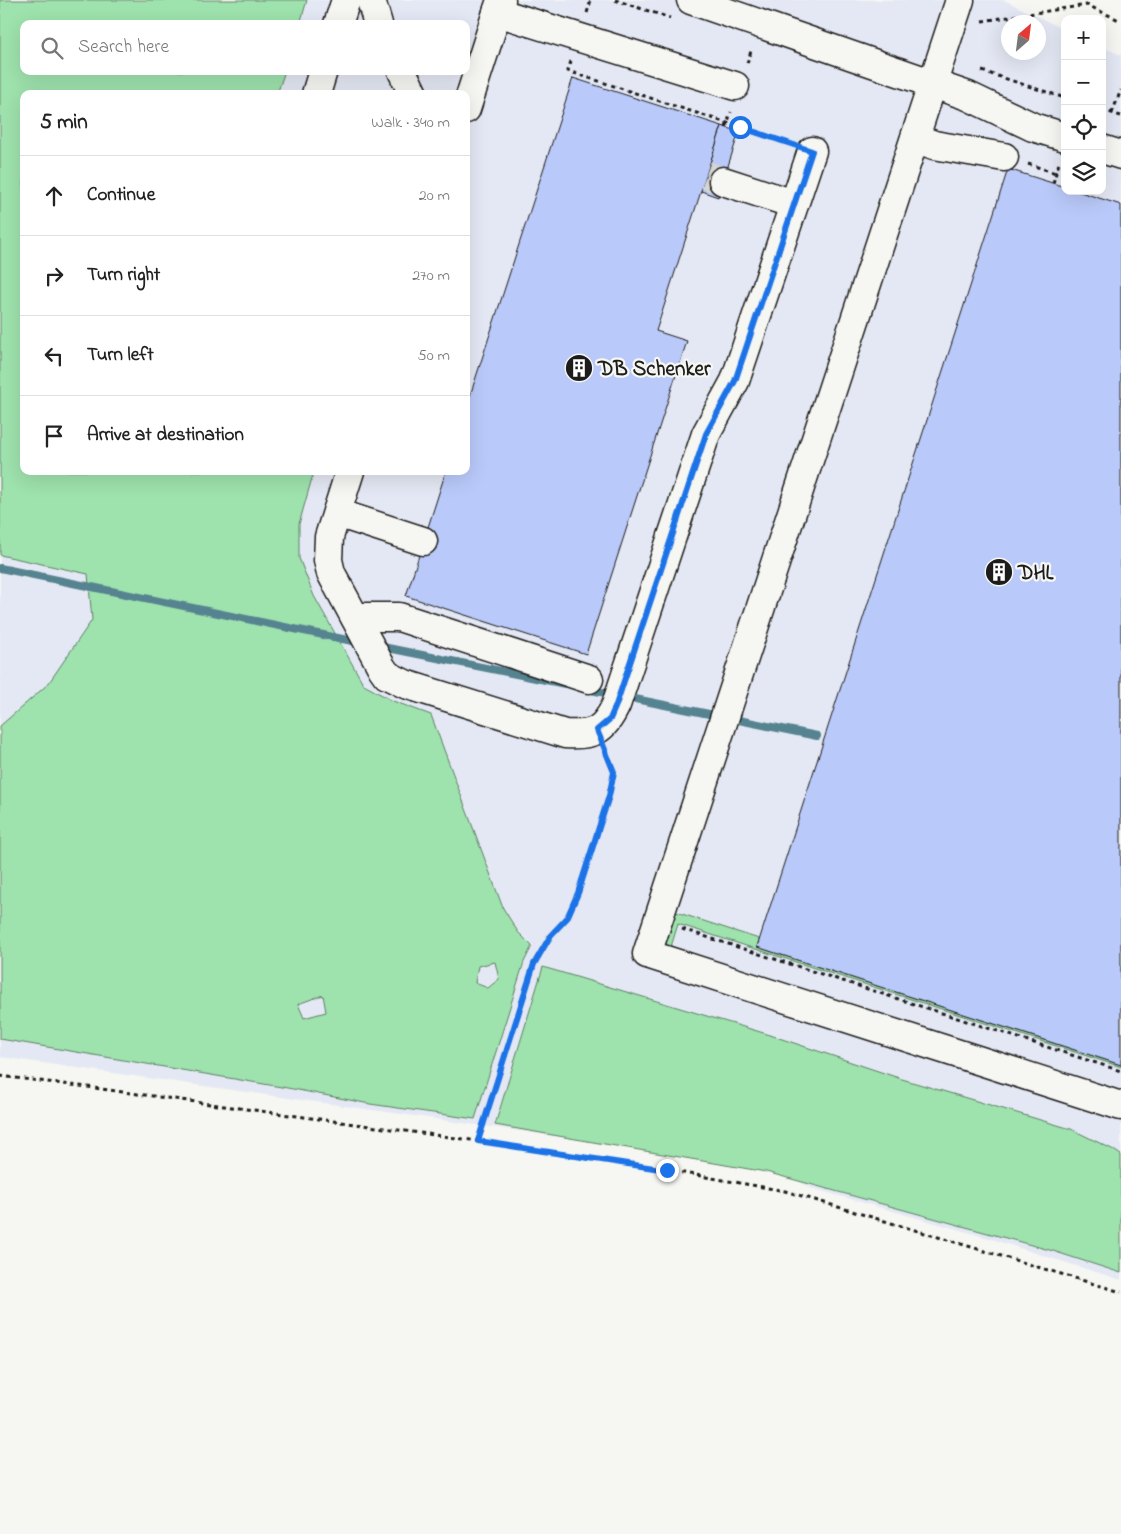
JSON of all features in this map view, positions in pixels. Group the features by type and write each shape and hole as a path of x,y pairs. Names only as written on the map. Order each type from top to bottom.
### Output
{"lane":[{"path":"339,20 346,0"},
{"path":"371,0 377,20"},
{"path":"691,0 968,96 1033,127 1061,136"},
{"path":"960,0 647,954 1121,1106"},
{"path":"470,97 499,6 735,86"},
{"path":"317,90 322,75"},
{"path":"404,75 411,90"},
{"path":"915,138 934,145 1004,156"},
{"path":"1105,150 1121,155"},
{"path":"349,475 329,537 328,560 331,573 382,668 396,680 565,734 582,735 597,730 610,719 616,705 706,434 735,381 812,151"},
{"path":"723,181 794,204"},
{"path":"337,513 423,541"},
{"path":"355,617 399,617 589,679"}],"path":[{"path":"979,30 982,20 1087,5 1121,21"},
{"path":"976,69 1061,97"},
{"path":"568,71 812,151"},
{"path":"1112,113 1121,90"},
{"path":"1106,111 1121,116"},
{"path":"478,1141 534,964 551,935 567,918 578,893 609,796 614,772 597,730"},
{"path":"677,927 1121,1071"},
{"path":"0,1076 87,1086 478,1141 667,1170 785,1191 1121,1292"}],"shaded area":[{"path":"0,0 1004,0 1034,15 1001,15 1001,60 1046,60 1046,21 1061,28 1061,195 1106,195 1106,49 1121,55 1121,1280 985,1237 811,1188 772,1167 0,1057"}],"green space":[{"path":"0,0 307,0 301,20 20,20 20,75 284,75 278,90 20,90 20,475 313,475 299,524 299,558 314,596 364,685 393,701 431,715 503,908 518,932 532,946 524,962 475,1119 370,1104 0,1039 0,726 48,684 92,620 88,574 0,555","holes":["495,962 499,979 488,988 475,983 478,966","323,995 326,1012 304,1018 298,1004"]},
{"path":"676,912 759,939 757,947 1121,1065 1121,1067 678,924 670,950 666,946 666,942"},
{"path":"543,967 767,1034 902,1079 1071,1129 1112,1149 1121,1155 1121,1273 1053,1251 766,1172 495,1125"}],"building":[{"name":"DB Schenker","path":"573,78 722,126 656,331 687,341 586,654 406,596 445,475 470,475 470,396"},
{"path":"722,126 739,132 718,197 701,191"},
{"name":"DHL","path":"1008,169 1061,186 1061,195 1090,195 1121,205 1121,1065 757,947"}],"waterway":[{"path":"0,568 362,643"},
{"path":"378,646 565,684"},
{"path":"586,689 817,736"}],"tunnel":[{"path":"706,175 723,181"}],"place":[{"name":"DB Schenker","path":"579,368"},
{"name":"DHL","path":"999,572"}],"route":[{"path":"667,1170 478,1141 534,964 551,935 567,918 578,893 609,796 614,772 597,730 610,719 616,705 706,434 735,381 812,151 740,127"}]}
